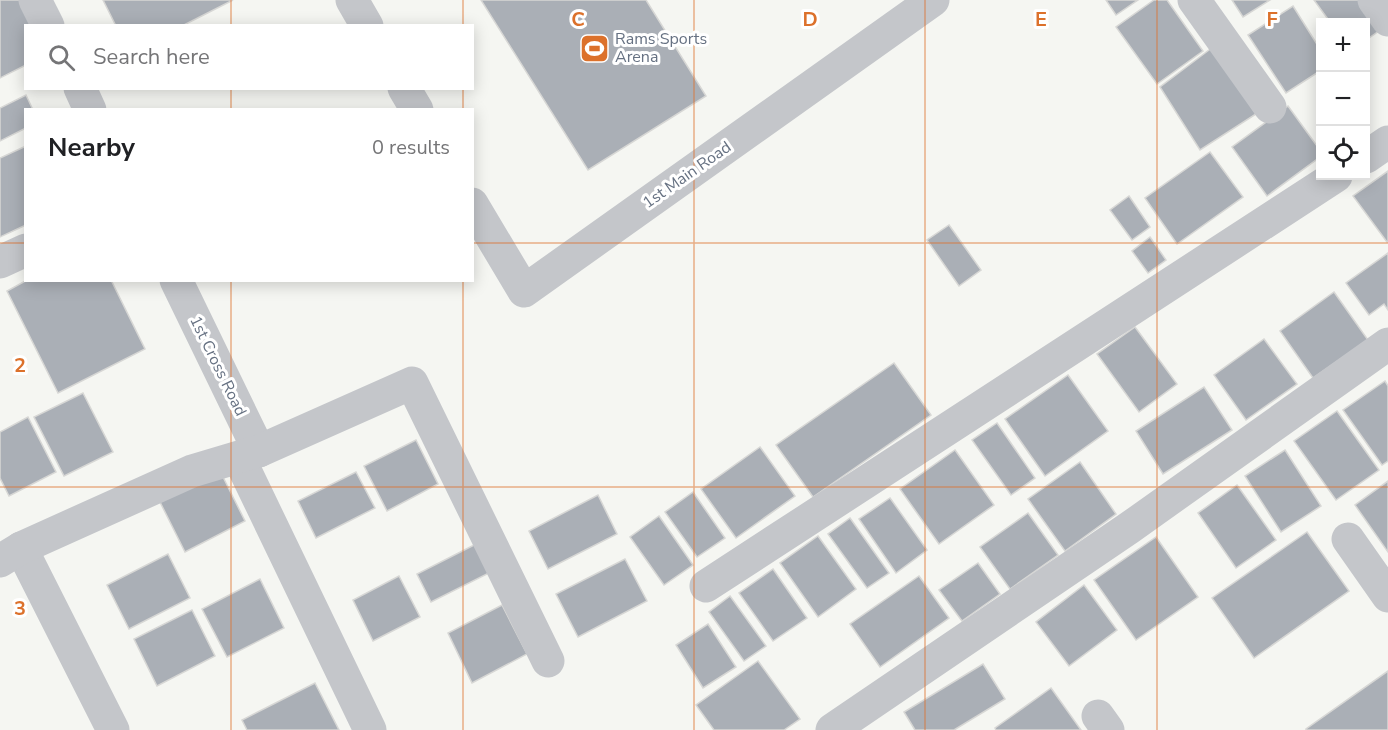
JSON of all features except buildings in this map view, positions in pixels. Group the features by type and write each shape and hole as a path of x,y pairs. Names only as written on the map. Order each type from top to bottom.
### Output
{"street":[{"path":"35,0 47,24"},
{"path":"352,0 366,24"},
{"name":"1st Main Road","path":"474,207 524,291 933,0"},
{"path":"1194,0 1270,106"},
{"path":"1374,0 1388,20"},
{"path":"81,90 89,108"},
{"path":"405,90 416,108"},
{"path":"1370,154 1388,142"},
{"path":"706,586 1330,180"},
{"path":"0,262 24,251"},
{"name":"1st Cross Road","path":"177,282 249,454 370,730"},
{"path":"831,730 1129,528 1388,344"},
{"path":"113,730 10,555 192,471 249,454 412,383 548,661"},
{"path":"1348,539 1388,596"}],"place":[{"name":"Rams Sports Arena","path":"594,48"}]}
